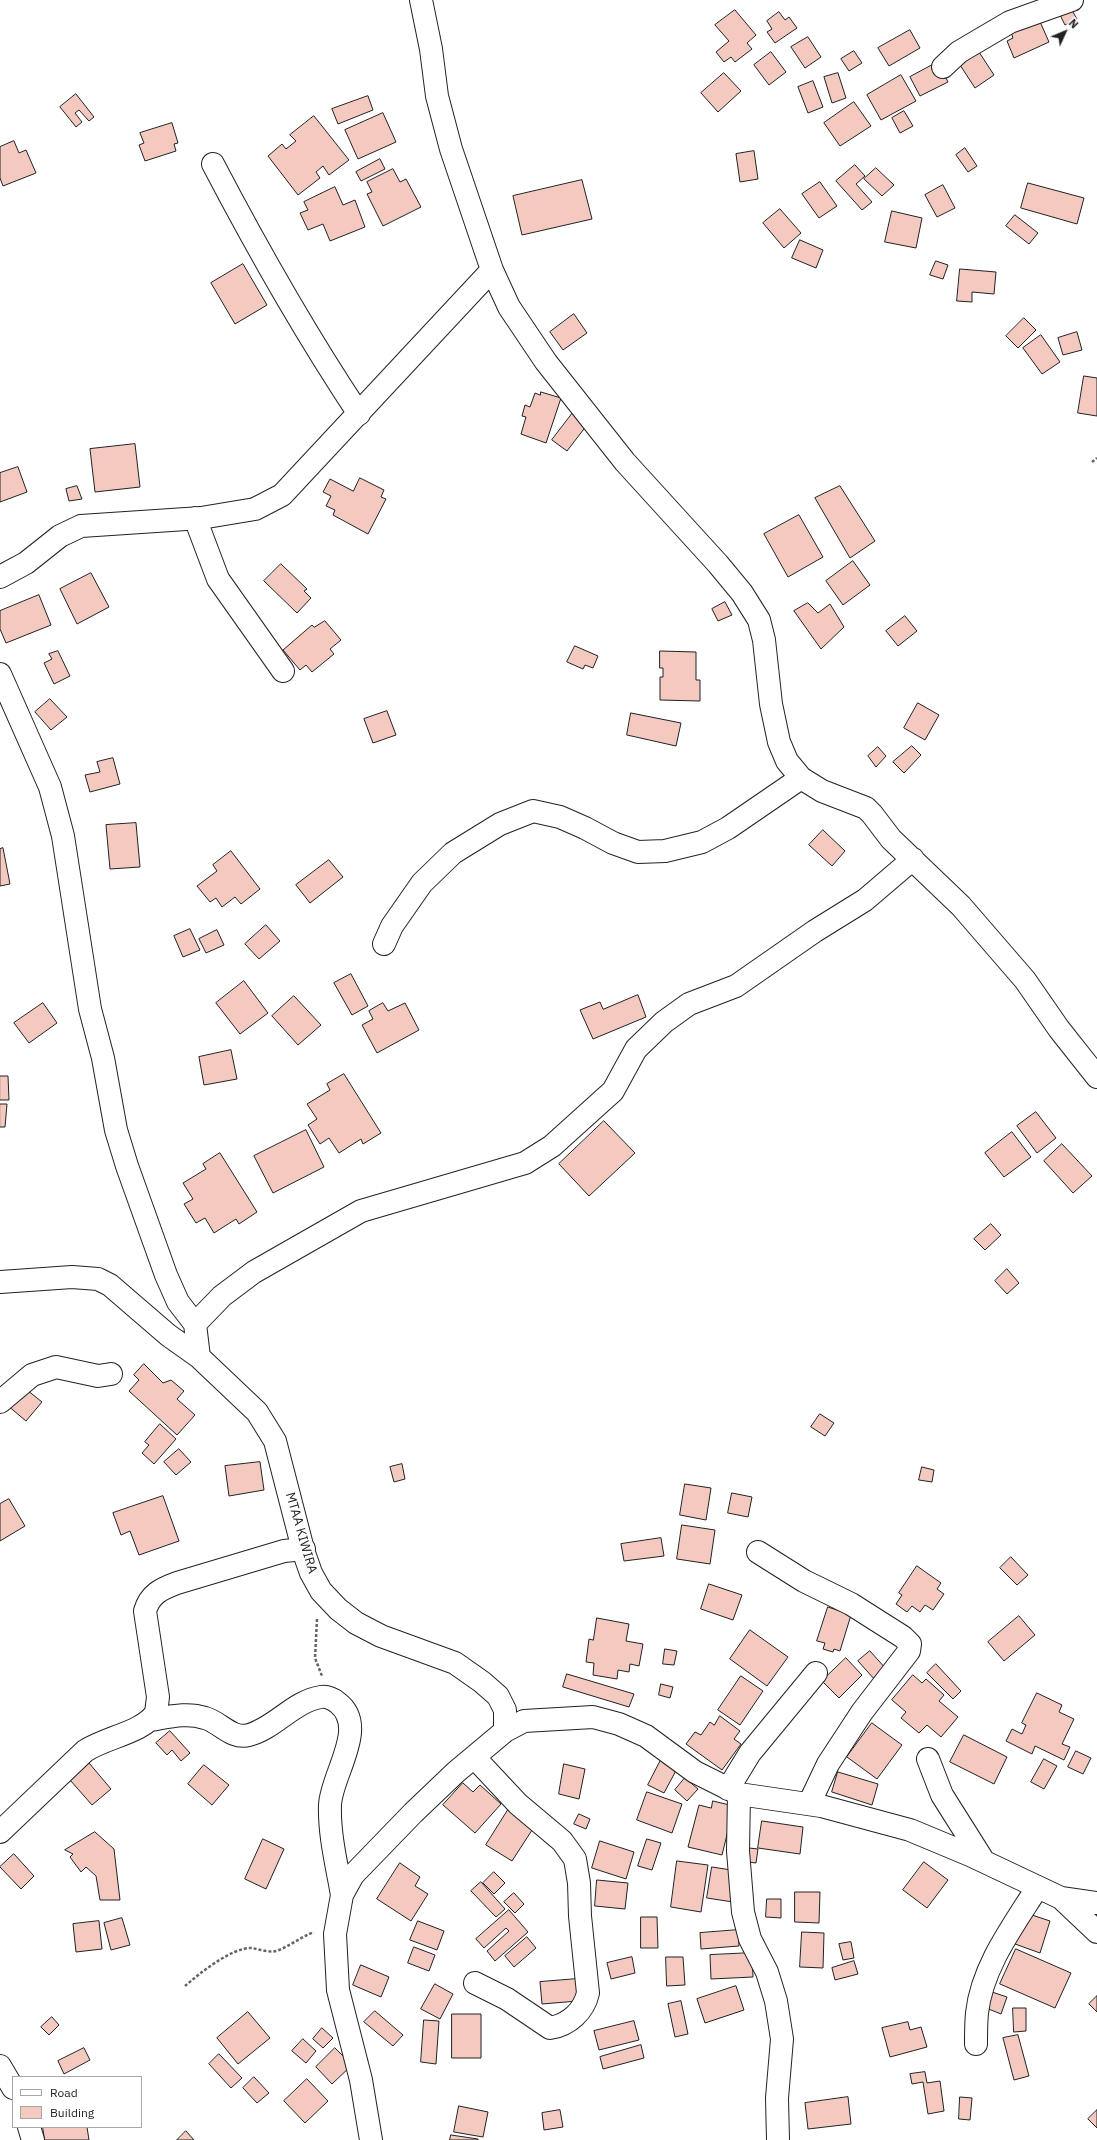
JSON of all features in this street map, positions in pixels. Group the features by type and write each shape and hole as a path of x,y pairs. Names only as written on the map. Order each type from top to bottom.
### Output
{"street":[{"path":"422,0 431,49 437,96 451,149 492,270 509,307 546,362 625,462 742,593 759,620 764,640 771,704 779,742 787,761 801,778 822,791 866,808 878,820 891,839 961,906 1025,980 1059,1029 1097,1077"},
{"path":"943,67 959,52 1010,22 1072,0"},
{"path":"213,164 259,252 322,358 359,414"},
{"path":"0,577 26,563 60,536 81,526 195,518 255,509 282,495 492,270"},
{"path":"195,518 218,579 283,671"},
{"path":"0,674 50,787 64,836 90,1009 102,1058 116,1130 127,1166 166,1275 178,1302 195,1324 199,1357"},
{"path":"384,944 392,926 422,883 452,853 500,824 533,811 560,817 613,843 638,852 666,851 702,842 728,828 801,778"},
{"path":"195,1324 222,1296 254,1272 361,1211 525,1163 552,1146 612,1091 636,1049 664,1022 689,1004 736,986 815,931 865,900 913,859"},
{"name":"MTAA KIWIRA","path":"0,1282 72,1277 98,1279 110,1285 168,1335 199,1357 257,1412 275,1441 311,1573 321,1591 338,1610 356,1623 381,1636 455,1663 482,1682 498,1696 505,1710 505,1731"},
{"path":"0,1402 32,1375 56,1367 98,1376 111,1374"},
{"path":"0,1832 85,1752 96,1744 144,1725 151,1720 156,1713 158,1697 145,1611 148,1602 153,1595 160,1589 178,1583 284,1551 304,1548"},
{"path":"758,1552 804,1581 851,1604 903,1637 910,1644 909,1651 862,1712 828,1764 809,1804"},
{"path":"778,2140 777,2098 782,2039 776,2001 767,1972 750,1939 743,1912 734,1791 750,1753 816,1673"},
{"path":"151,1720 187,1714 206,1718 235,1735 249,1735 267,1726 304,1703 322,1696 332,1698 342,1706 348,1716 350,1732 346,1754 334,1784 330,1805 332,1832 342,1895"},
{"path":"371,2140 362,2080 338,1990 334,1934 342,1895 353,1875 445,1782 505,1731 524,1721 593,1717 619,1724 646,1736 695,1772 734,1791 809,1804 910,1830 983,1860 1037,1888 1061,1898 1097,1903"},
{"path":"474,1757 518,1804 562,1841 575,1858 579,1883 580,1916 588,1993 586,2004 573,2017 561,2026 550,2028 506,1999 475,1983"},
{"path":"928,1759 942,1794 983,1860"},
{"path":"976,2044 977,2012 983,1988 995,1958 1037,1888"},
{"path":"1061,1898 1097,1932"},
{"path":"0,2066 12,2086"},
{"path":"29,2128 33,2140"}],"path":[{"path":"1092,462 1097,458"},
{"path":"317,1617 315,1658 332,1698"},
{"path":"185,1986 201,1972 236,1952 250,1948 278,1951 306,1935 336,1923"}],"building":[{"path":"1070,7 1077,19 1065,25 1059,13"},
{"path":"735,10 756,35 747,43 752,49 735,62 731,57 724,62 716,52 729,41 715,25"},
{"path":"779,12 785,20 789,17 797,28 775,43 767,32 772,29 767,21"},
{"path":"1038,17 1049,42 1014,58 1007,41 1013,38 1010,29"},
{"path":"910,30 920,48 889,66 878,48"},
{"path":"808,37 821,57 805,68 791,47"},
{"path":"854,51 862,63 849,71 841,59"},
{"path":"771,52 786,72 769,85 754,65"},
{"path":"979,52 994,75 975,88 960,65"},
{"path":"938,62 948,82 920,96 910,77"},
{"path":"724,73 741,91 718,112 701,93"},
{"path":"838,73 846,98 832,103 824,77"},
{"path":"901,75 916,101 881,120 867,95"},
{"path":"813,81 823,107 808,113 798,87"},
{"path":"76,94 94,117 89,121 79,110 75,113 82,122 76,127 60,107"},
{"path":"368,96 373,110 338,124 332,109"},
{"path":"854,102 871,126 840,146 824,123"},
{"path":"904,111 913,126 900,133 892,118"},
{"path":"383,113 396,142 358,159 345,130"},
{"path":"314,116 349,160 329,175 323,166 316,172 320,178 298,195 268,156 282,144 286,149 296,141 290,135"},
{"path":"172,123 178,143 174,144 176,151 145,161 139,145 144,143 140,133"},
{"path":"14,141 19,153 26,150 36,173 3,186 0,178 0,147"},
{"path":"965,148 977,166 968,172 956,155"},
{"path":"754,151 758,179 740,182 736,154"},
{"path":"380,159 385,169 361,181 356,172"},
{"path":"855,165 865,176 856,184 872,202 862,210 836,181"},
{"path":"876,168 894,185 882,196 864,179"},
{"path":"393,169 400,182 406,179 421,207 383,226 367,194 372,192 367,182"},
{"path":"582,180 592,219 522,235 513,196"},
{"path":"820,182 837,206 819,218 802,194"},
{"path":"1028,183 1084,198 1077,224 1021,208"},
{"path":"943,185 955,208 937,217 925,195"},
{"path":"335,187 343,205 355,200 365,227 330,241 323,224 308,230 300,213 308,210 304,202"},
{"path":"780,209 801,233 784,248 763,223"},
{"path":"892,211 922,218 916,248 885,242"},
{"path":"1015,215 1038,233 1029,244 1006,226"},
{"path":"800,240 823,250 816,268 792,258"},
{"path":"936,261 948,265 943,279 930,275"},
{"path":"243,264 267,305 235,324 211,283"},
{"path":"960,269 996,272 994,294 972,292 972,302 957,301"},
{"path":"574,314 587,333 563,350 550,332"},
{"path":"1024,318 1036,330 1018,348 1006,336"},
{"path":"1077,332 1082,350 1063,355 1058,338"},
{"path":"1041,335 1060,362 1042,374 1023,348"},
{"path":"1084,376 1097,378 1097,416 1078,413"},
{"path":"541,392 561,398 546,443 521,434 526,417 522,416 525,405 530,407 535,393 540,395"},
{"path":"575,410 590,421 567,451 552,440"},
{"path":"135,444 140,487 95,492 90,449"},
{"path":"18,467 27,492 0,502 0,473"},
{"path":"360,478 384,490 381,497 386,499 368,534 333,515 335,510 326,506 331,496 323,492 330,479 353,491"},
{"path":"77,486 82,499 69,501 66,489"},
{"path":"840,486 875,541 850,558 815,498"},
{"path":"799,515 823,557 788,577 764,534"},
{"path":"853,561 870,585 843,605 826,581"},
{"path":"281,564 307,589 304,591 311,598 297,613 264,581"},
{"path":"91,573 109,607 77,624 60,589"},
{"path":"39,595 51,625 6,643 0,629 0,611"},
{"path":"725,602 732,615 718,621 712,609"},
{"path":"808,603 818,613 830,604 844,627 821,649 794,611"},
{"path":"905,616 917,631 898,646 886,631"},
{"path":"325,621 341,640 330,649 334,654 312,672 306,665 300,670 283,650 312,625 314,627"},
{"path":"575,646 598,656 593,668 585,665 583,669 567,662"},
{"path":"58,651 70,676 54,684 44,663 52,659 49,654"},
{"path":"660,651 696,652 696,680 700,680 700,701 660,700 660,677 663,677 663,668 660,668"},
{"path":"50,699 67,717 51,730 35,712"},
{"path":"918,703 939,715 925,740 904,728"},
{"path":"387,711 396,735 373,743 364,719"},
{"path":"631,713 681,723 676,746 627,735"},
{"path":"912,746 921,755 904,773 893,762"},
{"path":"878,747 886,756 876,767 868,756"},
{"path":"113,758 120,784 90,792 85,775 100,772 97,762"},
{"path":"136,823 140,867 110,869 106,825"},
{"path":"823,830 845,851 832,866 809,845"},
{"path":"3,848 10,884 0,886 0,849"},
{"path":"231,851 260,889 241,904 235,897 222,907 216,898 210,902 197,886 217,871 213,865"},
{"path":"329,860 343,877 310,903 296,885"},
{"path":"266,925 280,941 259,959 245,944"},
{"path":"190,929 200,950 183,957 174,936"},
{"path":"217,930 224,945 206,953 199,939"},
{"path":"351,974 368,1006 352,1015 334,983"},
{"path":"244,981 268,1013 240,1034 216,1003"},
{"path":"638,995 646,1017 593,1039 580,1010 600,1002 603,1009"},
{"path":"294,996 321,1025 298,1045 272,1016"},
{"path":"43,1003 57,1023 29,1043 14,1023"},
{"path":"383,1003 388,1011 405,1003 419,1030 377,1053 362,1025 373,1019 369,1011"},
{"path":"231,1050 237,1079 204,1085 199,1057"},
{"path":"344,1074 381,1133 363,1144 361,1139 339,1153 329,1138 320,1144 308,1125 317,1119 307,1104 330,1090 327,1084"},
{"path":"0,1076 8,1076 9,1100 0,1100"},
{"path":"0,1104 7,1104 5,1127 0,1127"},
{"path":"1036,1112 1056,1138 1037,1153 1017,1126"},
{"path":"604,1121 635,1153 589,1196 559,1164"},
{"path":"306,1130 324,1167 273,1193 254,1156"},
{"path":"1012,1132 1031,1157 1004,1177 985,1153"},
{"path":"1062,1144 1092,1176 1073,1193 1044,1161"},
{"path":"220,1153 257,1212 239,1224 236,1219 214,1233 205,1218 196,1223 184,1204 193,1199 183,1183 206,1169 203,1164"},
{"path":"991,1224 1001,1235 985,1250 974,1239"},
{"path":"1007,1269 1019,1283 1007,1294 995,1281"},
{"path":"144,1364 163,1383 171,1380 184,1391 177,1399 195,1415 177,1435 129,1391 139,1380 134,1375"},
{"path":"22,1386 42,1402 26,1421 7,1405"},
{"path":"820,1414 834,1423 825,1436 811,1427"},
{"path":"160,1424 176,1439 154,1464 142,1453 149,1445 145,1442"},
{"path":"179,1449 191,1462 176,1475 164,1462"},
{"path":"260,1462 264,1490 229,1496 225,1466"},
{"path":"402,1464 405,1479 394,1482 390,1467"},
{"path":"922,1467 934,1470 932,1482 919,1480"},
{"path":"685,1484 711,1488 706,1520 680,1515"},
{"path":"732,1493 752,1497 748,1517 728,1513"},
{"path":"163,1496 179,1541 139,1555 130,1531 121,1535 113,1513"},
{"path":"9,1499 25,1526 0,1541 0,1504"},
{"path":"682,1525 715,1530 710,1564 677,1559"},
{"path":"661,1538 664,1556 624,1561 621,1544"},
{"path":"1011,1557 1028,1575 1017,1585 1000,1568"},
{"path":"917,1566 941,1583 937,1589 944,1594 933,1610 925,1605 920,1612 912,1606 907,1612 896,1604 902,1595 899,1593"},
{"path":"709,1584 742,1595 733,1620 701,1609"},
{"path":"828,1607 851,1615 840,1651 834,1649 833,1652 823,1649 825,1643 817,1641"},
{"path":"1019,1616 1035,1635 1004,1661 988,1642"},
{"path":"597,1618 629,1624 626,1641 643,1644 639,1666 630,1664 629,1672 618,1670 617,1679 593,1675 594,1663 586,1662 589,1639 593,1640"},
{"path":"750,1630 788,1657 767,1686 730,1659"},
{"path":"665,1649 677,1651 674,1665 663,1664"},
{"path":"870,1651 887,1670 875,1680 858,1661"},
{"path":"846,1658 862,1675 839,1698 822,1681"},
{"path":"936,1664 961,1691 953,1699 927,1673"},
{"path":"567,1674 634,1694 629,1707 563,1687"},
{"path":"913,1675 922,1683 926,1679 944,1695 939,1701 958,1717 941,1737 927,1725 919,1733 901,1718 906,1712 892,1700"},
{"path":"741,1676 763,1691 740,1725 718,1710"},
{"path":"661,1684 673,1687 670,1698 659,1695"},
{"path":"1037,1693 1062,1705 1059,1712 1074,1719 1062,1744 1070,1747 1064,1760 1035,1746 1032,1754 1006,1741 1012,1729 1022,1734 1026,1725 1022,1723"},
{"path":"720,1716 740,1731 734,1739 741,1744 722,1770 686,1744 695,1732 701,1735 710,1722 714,1725"},
{"path":"872,1723 902,1745 877,1779 847,1757"},
{"path":"170,1731 190,1753 181,1761 172,1750 167,1755 156,1743"},
{"path":"964,1735 1007,1757 994,1784 950,1762"},
{"path":"1076,1751 1091,1758 1083,1774 1068,1767"},
{"path":"663,1756 679,1765 664,1793 648,1785"},
{"path":"1044,1759 1057,1766 1044,1789 1031,1782"},
{"path":"89,1763 111,1789 92,1805 70,1780"},
{"path":"564,1764 585,1769 579,1799 559,1794"},
{"path":"204,1765 229,1785 212,1805 188,1784"},
{"path":"838,1772 878,1784 872,1805 832,1792"},
{"path":"685,1778 698,1789 687,1801 675,1790"},
{"path":"463,1783 473,1792 480,1785 501,1804 475,1833 443,1805"},
{"path":"647,1792 682,1804 672,1833 637,1820"},
{"path":"713,1801 734,1806 722,1855 688,1847 699,1805 711,1808"},
{"path":"508,1810 534,1827 512,1861 486,1845"},
{"path":"579,1814 590,1819 586,1829 574,1824"},
{"path":"762,1821 803,1827 800,1854 758,1848"},
{"path":"95,1832 114,1849 120,1900 100,1900 96,1876 86,1867 81,1872 70,1857 73,1854 65,1850"},
{"path":"263,1839 284,1849 266,1889 245,1879"},
{"path":"647,1839 661,1843 652,1870 638,1866"},
{"path":"600,1841 634,1852 626,1879 592,1868"},
{"path":"749,1848 758,1849 756,1863 748,1862"},
{"path":"14,1854 34,1876 21,1889 0,1867"},
{"path":"677,1861 708,1865 701,1912 671,1907"},
{"path":"924,1862 948,1880 927,1908 903,1890"},
{"path":"400,1863 420,1877 415,1886 428,1894 411,1921 377,1899"},
{"path":"712,1867 738,1871 733,1902 707,1898"},
{"path":"494,1872 505,1883 494,1894 483,1883"},
{"path":"597,1880 628,1883 625,1909 595,1906"},
{"path":"481,1882 505,1909 496,1917 471,1891"},
{"path":"795,1892 820,1892 819,1923 795,1922"},
{"path":"514,1893 524,1904 515,1913 504,1902"},
{"path":"767,1899 781,1899 781,1918 766,1917"},
{"path":"509,1910 528,1932 495,1961 487,1951 509,1931 506,1928 484,1948 476,1939"},
{"path":"1026,1913 1050,1921 1040,1953 1015,1944"},
{"path":"641,1917 657,1917 658,1948 641,1948"},
{"path":"122,1918 130,1945 111,1950 104,1923"},
{"path":"99,1921 102,1949 76,1952 73,1924"},
{"path":"418,1921 444,1931 437,1950 410,1940"},
{"path":"738,1930 739,1946 701,1949 700,1933"},
{"path":"802,1932 824,1933 823,1968 800,1967"},
{"path":"527,1937 536,1948 514,1967 505,1956"},
{"path":"851,1942 854,1958 843,1960 839,1944"},
{"path":"414,1947 435,1955 429,1971 408,1963"},
{"path":"1016,1949 1071,1973 1055,2008 1000,1984"},
{"path":"752,1953 753,1977 711,1979 710,1955"},
{"path":"632,1957 635,1973 611,1979 607,1963"},
{"path":"666,1957 683,1957 685,1985 667,1986"},
{"path":"854,1961 858,1974 835,1980 832,1968"},
{"path":"361,1965 389,1977 381,1997 353,1985"},
{"path":"577,1979 578,2001 542,2004 540,1982"},
{"path":"435,1984 453,1994 440,2019 421,2009"},
{"path":"736,1986 744,2010 705,2023 697,1999"},
{"path":"992,1992 1007,1997 1001,2014 986,2008"},
{"path":"1097,1996 1097,2012 1089,2004"},
{"path":"681,2001 688,2034 675,2037 668,2004"},
{"path":"1013,2008 1026,2008 1026,2031 1014,2032"},
{"path":"375,2011 403,2035 393,2046 364,2022"},
{"path":"248,2012 270,2038 238,2064 217,2038"},
{"path":"452,2014 481,2014 481,2058 452,2058"},
{"path":"52,2017 59,2025 49,2035 41,2027"},
{"path":"424,2020 439,2021 436,2064 421,2062"},
{"path":"634,2021 639,2040 599,2050 594,2031"},
{"path":"908,2022 910,2030 921,2027 927,2047 890,2057 882,2028"},
{"path":"322,2028 333,2038 323,2048 313,2039"},
{"path":"1018,2035 1029,2076 1014,2080 1003,2038"},
{"path":"303,2039 316,2051 306,2063 292,2051"},
{"path":"641,2045 644,2058 603,2069 600,2057"},
{"path":"84,2048 90,2060 64,2074 58,2061"},
{"path":"335,2048 352,2065 332,2084 316,2067"},
{"path":"219,2054 242,2078 231,2088 209,2064"},
{"path":"925,2072 927,2083 940,2081 944,2111 928,2114 923,2082 912,2084 910,2074"},
{"path":"254,2077 269,2093 257,2103 243,2088"},
{"path":"307,2079 328,2101 305,2123 284,2101"},
{"path":"848,2097 851,2124 808,2129 805,2103"},
{"path":"960,2097 972,2098 970,2120 959,2119"},
{"path":"459,2106 488,2112 483,2137 454,2132"},
{"path":"560,2110 563,2127 544,2130 542,2113"},
{"path":"1097,2110 1097,2128 1088,2119"},
{"path":"43,2128 87,2128 89,2140 45,2140"},
{"path":"186,2131 194,2140 177,2140"},
{"path":"451,2135 478,2139 478,2140 450,2140"}]}
